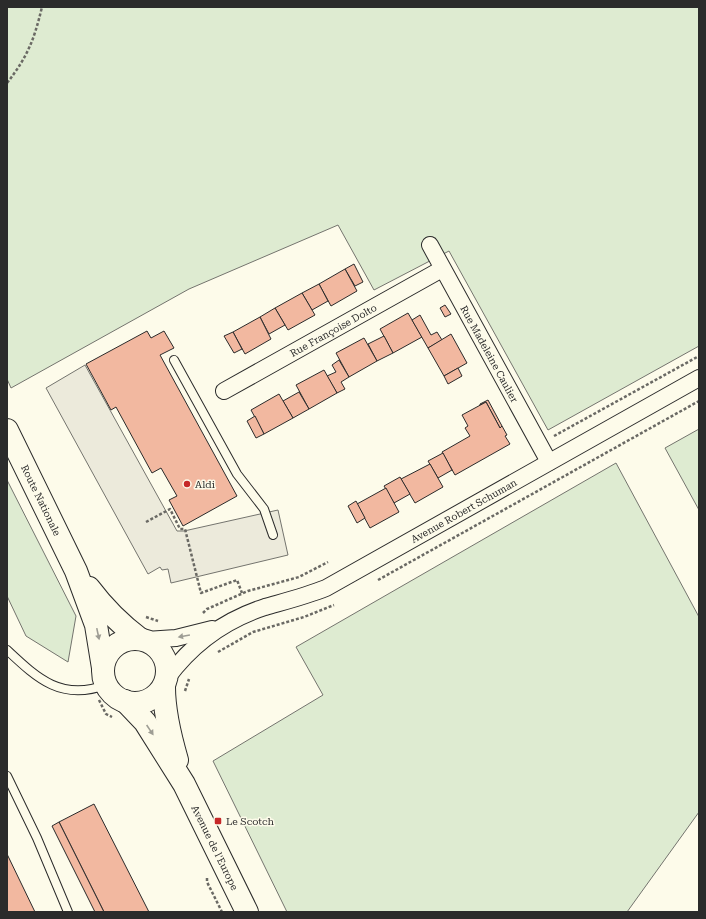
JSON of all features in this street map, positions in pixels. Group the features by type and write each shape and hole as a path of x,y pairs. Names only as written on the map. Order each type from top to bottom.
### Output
{"main road":[{"name":"Route Nationale","path":"7,430 76,571 96,625 104,676"},
{"name":"Route Nationale","path":"76,571 112,615 123,626 143,639"},
{"path":"132,638 143,639 156,646 164,655 168,666 165,682 156,696 148,701 137,703 124,701 114,695 104,676 106,656 114,647 124,640 132,638"},
{"name":"Avenue de l'Europe","path":"165,682 164,705 167,723 184,784"},
{"name":"Avenue de l'Europe","path":"124,701 145,722 184,784 247,912"}],"street":[{"name":"Rue Madeleine Caulier","path":"430,245 549,462"},
{"name":"Rue Françoise Dolto","path":"224,390 442,269"},
{"name":"Avenue Robert Schuman","path":"165,682 176,666 193,648 222,627 250,613 326,588 699,378"},
{"name":"Avenue Robert Schuman","path":"143,639 185,636 222,627"}],"lane":[{"path":"174,360 237,474 264,509 273,535"},
{"path":"7,650 44,682 56,687 78,690 94,689 104,676"},
{"path":"7,776 37,838 68,912"}],"path":[{"path":"7,83 18,70 31,45 42,7"},
{"path":"146,522 170,509 180,529 185,528 200,593 236,580 242,593"}],"green space":[{"path":"7,7 699,7 699,346 548,430 449,251 374,290 338,225 189,289 11,388 7,379"},
{"path":"699,429 699,510 665,448"},
{"path":"616,463 699,617 699,812 627,912 287,912 213,761 323,695 296,647"},
{"path":"7,480 76,616 68,662 26,636 7,596"}],"shaded area":[{"path":"85,365 177,531 184,531 278,510 288,555 171,583 168,569 162,570 160,567 148,574 46,388"}],"building":[{"path":"354,264 363,282 355,286 345,269"},
{"path":"345,269 357,291 331,306 319,284"},
{"path":"319,284 328,301 312,310 302,293"},
{"path":"302,293 315,315 288,330 275,308"},
{"path":"445,305 451,314 445,317 440,308"},
{"path":"275,308 285,325 269,334 260,317"},
{"path":"408,313 422,337 393,353 380,329"},
{"path":"420,315 431,335 437,332 442,340 428,348 412,320"},
{"path":"260,317 271,339 245,354 233,332"},
{"path":"147,331 151,338 164,331 174,348 160,355 237,496 183,526 169,500 177,496 161,468 152,473 116,407 111,410 86,364"},
{"path":"233,332 242,349 234,353 224,336"},
{"path":"451,334 467,363 444,376 428,348"},
{"path":"384,336 393,353 377,361 368,344"},
{"path":"364,338 377,361 349,377 336,353"},
{"path":"339,360 349,377 341,382 345,389 337,393 327,376 336,372 332,365"},
{"path":"458,368 462,376 448,384 444,376"},
{"path":"324,370 337,393 309,409 296,385"},
{"path":"299,392 309,409 293,418 283,401"},
{"path":"279,394 293,418 264,434 251,410"},
{"path":"488,400 502,426 500,428 486,402 480,405"},
{"path":"486,402 500,428 502,426 507,435 505,436 510,444 455,475 442,452 470,436 465,428 468,426 462,415"},
{"path":"255,416 264,434 256,438 247,421"},
{"path":"443,453 452,470 438,478 428,461"},
{"path":"430,464 443,487 415,503 401,479"},
{"path":"400,477 410,494 394,503 384,486"},
{"path":"386,488 399,512 370,528 357,504"},
{"path":"356,501 365,518 357,523 348,506"},
{"path":"94,804 149,912 104,912 59,822"},
{"path":"59,822 104,912 95,912 52,826"},
{"path":"7,854 35,912 7,912"}],"place":[{"name":"Aldi","path":"187,484"},
{"name":"Le Scotch","path":"218,821"}]}
